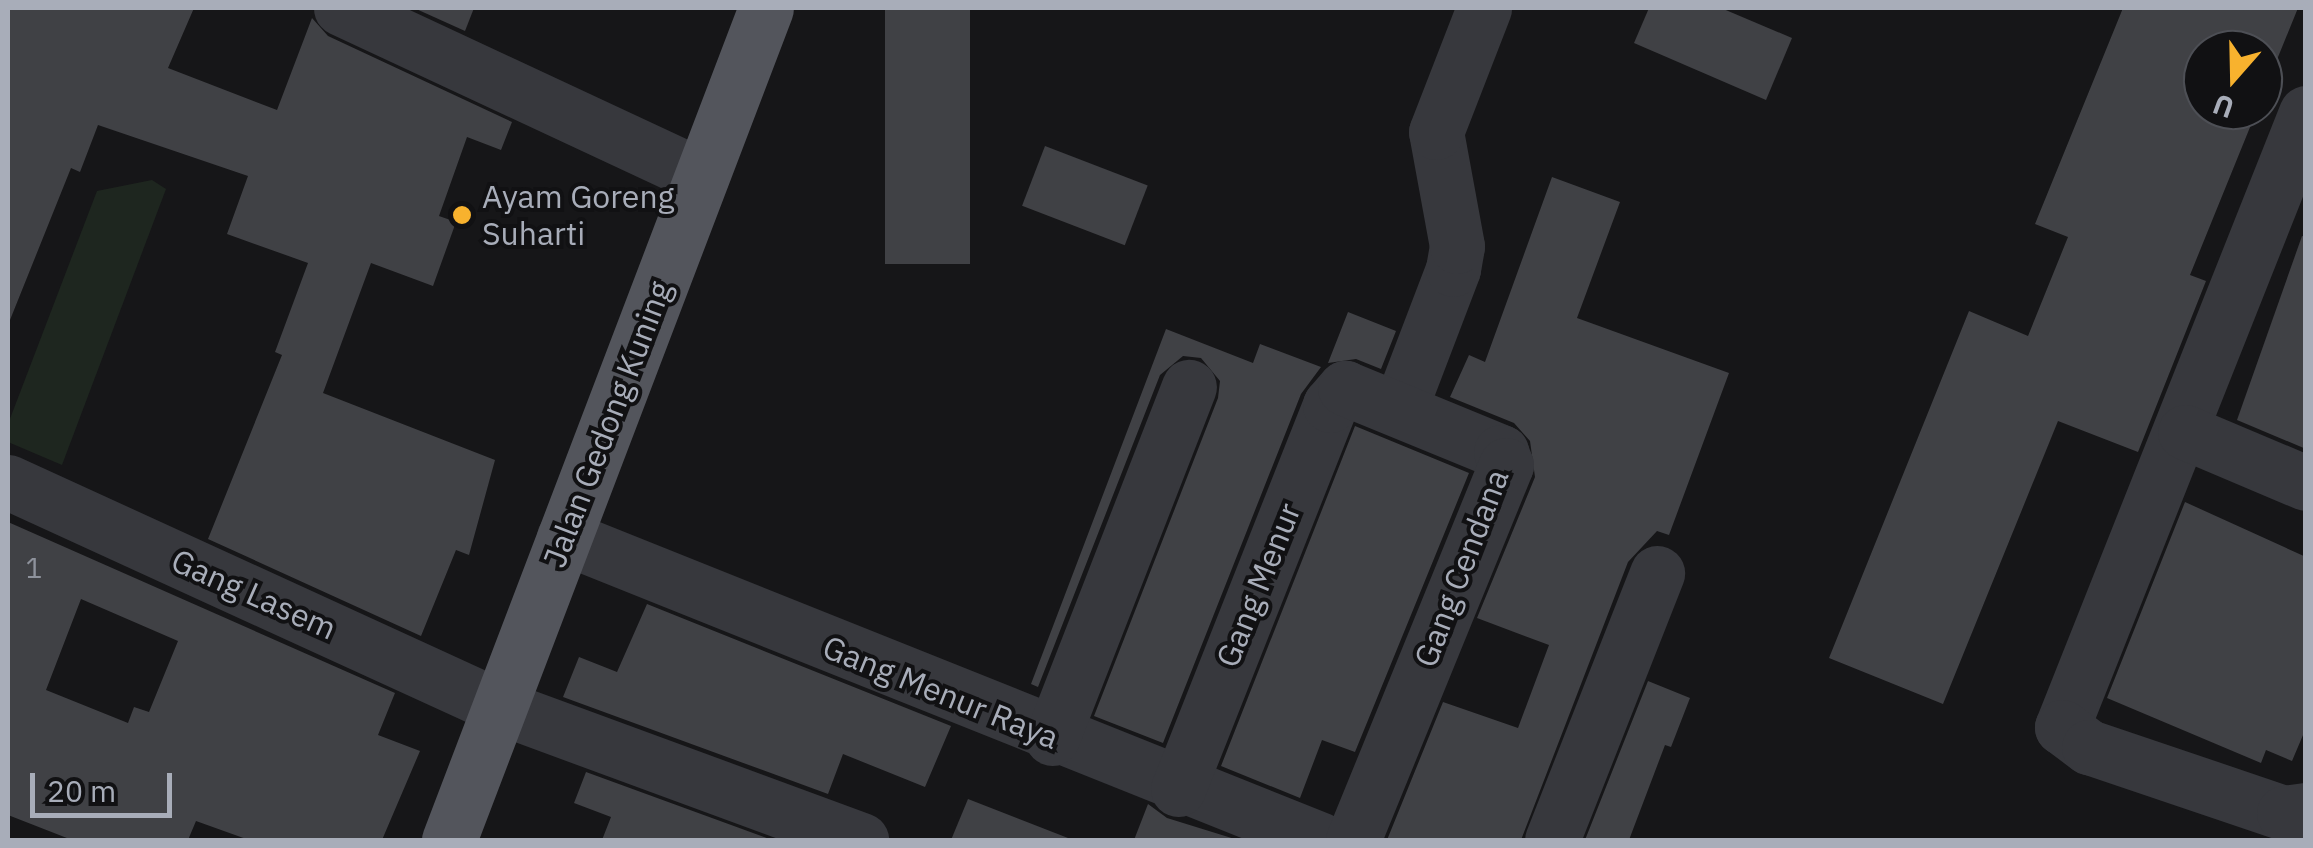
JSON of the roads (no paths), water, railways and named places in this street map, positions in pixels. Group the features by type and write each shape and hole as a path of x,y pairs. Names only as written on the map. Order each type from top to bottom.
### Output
{"main road":[{"name":"Jalan Gedong Kuning","path":"448,840 766,8"}],"street":[{"path":"341,8 702,176"},
{"path":"1400,408 1453,269 1456,246 1436,132 1484,8"},
{"path":"2306,113 2185,432 2062,727 2088,747 2284,813 2306,810"},
{"path":"1052,738 1190,387"},
{"name":"Gang Cendana","path":"1345,388 1502,452 1506,465 1353,840"},
{"name":"Gang Menur","path":"1178,789 1330,405 1345,388"},
{"path":"2185,432 2306,483"},
{"name":"Gang Lasem","path":"8,482 500,707 861,840"},
{"name":"Gang Menur Raya","path":"564,537 1178,789 1321,840"},
{"path":"1552,840 1657,573"}],"place":[{"name":"Ayam Goreng Suharti","path":"462,215"}]}
